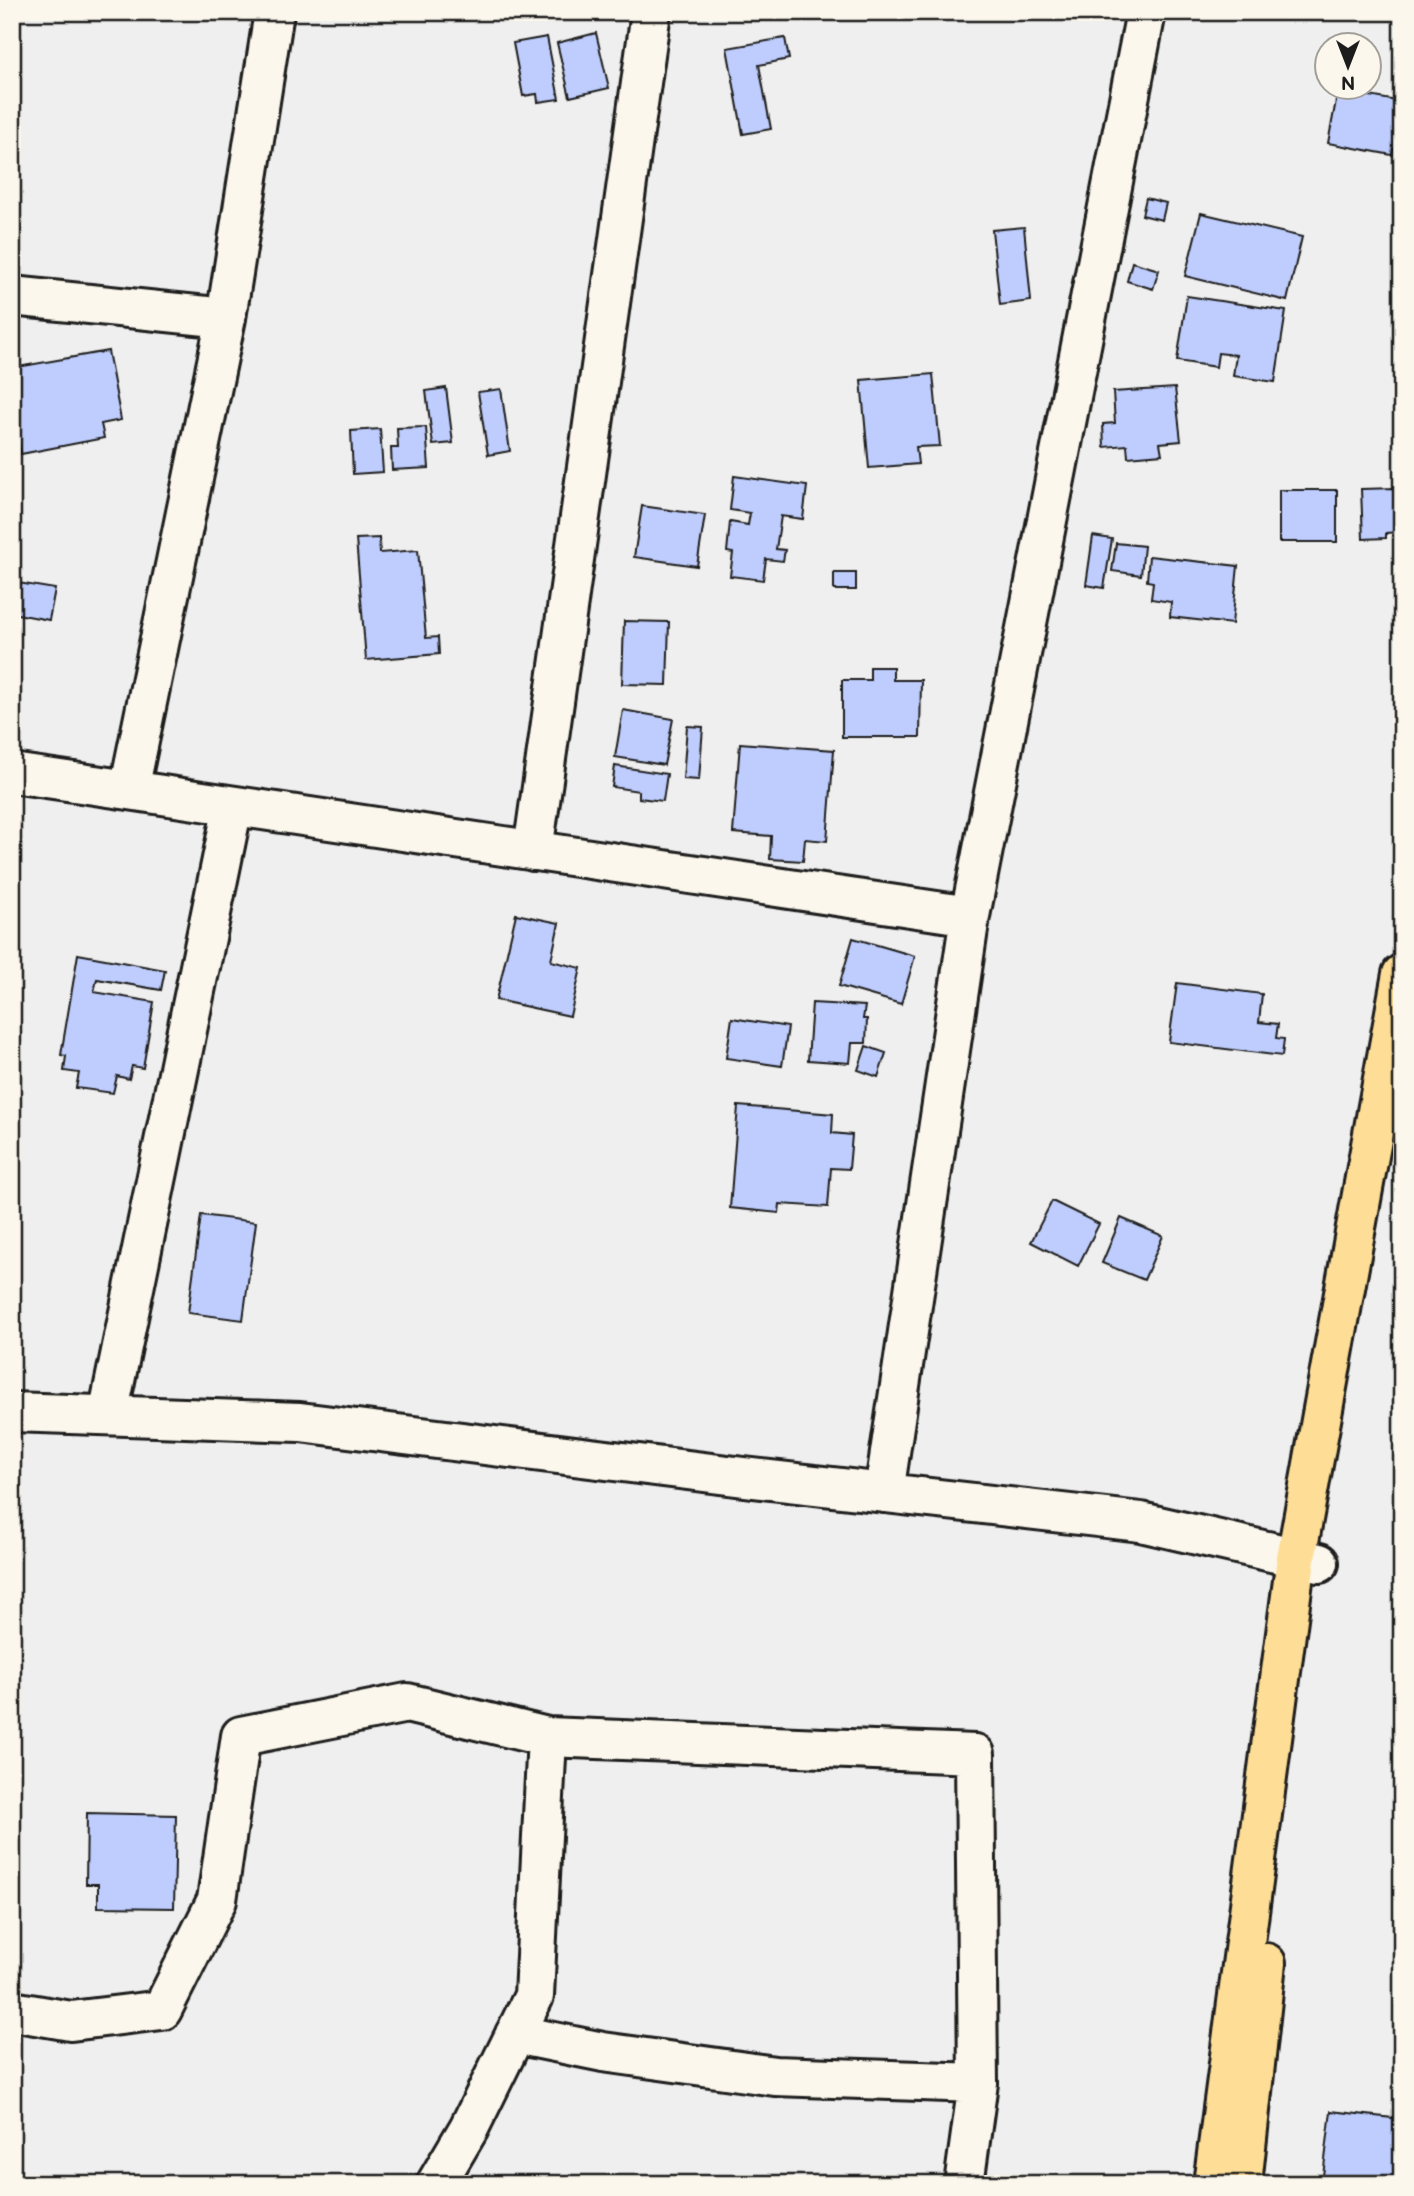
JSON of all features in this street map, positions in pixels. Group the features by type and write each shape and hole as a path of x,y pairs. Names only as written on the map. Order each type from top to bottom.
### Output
{"main road":[{"path":"1213,2184 1308,1561 1402,974"},
{"path":"1242,2184 1308,1561 1402,1112"}],"street":[{"path":"129,790 226,318 274,12"},
{"path":"533,850 651,12"},
{"path":"884,1493 970,916 1146,12"},
{"path":"12,296 226,318"},
{"path":"12,773 970,916"},
{"path":"108,1415 233,806"},
{"path":"12,1412 300,1423 1140,1522 1308,1561"},
{"path":"12,2011 71,2021 162,2010 217,1900 242,1736 407,1703 547,1737 975,1754 978,2083 964,2184"},
{"path":"436,2184 469,2128 534,1996 547,1737"},
{"path":"515,2034 603,2052 775,2076 978,2083"}],"building":[{"path":"596,33 609,88 570,97 557,43"},
{"path":"547,37 559,99 538,102 537,94 523,96 513,43"},
{"path":"785,38 789,59 759,65 771,129 743,134 727,48"},
{"path":"1382,98 1402,102 1402,151 1393,149 1392,155 1328,143 1336,102 1382,102"},
{"path":"1146,198 1166,203 1162,220 1142,215"},
{"path":"1201,213 1302,237 1287,301 1185,276"},
{"path":"1024,227 1031,301 1000,305 992,230"},
{"path":"1132,262 1159,270 1153,289 1127,281"},
{"path":"1187,296 1286,311 1275,382 1233,376 1236,355 1218,353 1216,367 1177,361"},
{"path":"108,351 121,420 101,424 104,438 21,454 14,421 12,422 12,368"},
{"path":"933,374 940,446 916,447 918,464 869,468 861,380"},
{"path":"446,388 453,443 433,445 426,391"},
{"path":"1175,388 1181,441 1160,443 1162,454 1128,457 1127,445 1104,447 1103,424 1115,423 1113,392"},
{"path":"501,389 510,451 488,455 478,392"},
{"path":"426,427 429,468 392,470 391,448 398,448 397,428"},
{"path":"380,429 383,472 353,474 351,431"},
{"path":"734,476 807,486 803,519 781,516 776,549 785,550 783,561 766,559 763,580 730,576 733,553 727,552 730,522 748,525 750,513 730,510"},
{"path":"1397,488 1399,532 1386,533 1386,538 1363,539 1361,489"},
{"path":"1279,490 1337,490 1337,542 1279,542"},
{"path":"642,506 705,515 697,566 634,557"},
{"path":"1093,536 1112,539 1104,588 1086,585"},
{"path":"379,538 380,553 418,550 426,638 438,637 439,654 366,660 356,539"},
{"path":"1116,543 1144,546 1141,575 1112,571"},
{"path":"1149,556 1238,566 1232,624 1170,617 1171,602 1151,599 1153,582 1147,581"},
{"path":"834,573 856,573 856,590 834,590"},
{"path":"12,582 55,589 49,620 12,613"},
{"path":"624,621 669,622 667,685 622,684"},
{"path":"870,667 893,667 893,680 921,680 920,737 842,737 842,680 870,680"},
{"path":"623,710 673,719 664,765 615,757"},
{"path":"687,726 703,727 699,780 683,779"},
{"path":"740,743 834,750 827,841 805,839 803,861 770,859 771,836 733,833"},
{"path":"615,766 667,774 663,801 639,798 639,791 612,787"},
{"path":"516,914 559,923 551,961 581,968 570,1016 496,1000"},
{"path":"853,938 915,956 901,1004 839,986"},
{"path":"78,954 165,970 161,990 97,979 94,992 154,1002 143,1068 132,1066 129,1079 117,1076 113,1093 76,1088 79,1073 64,1071 66,1056 61,1055"},
{"path":"1177,983 1262,994 1259,1022 1278,1024 1276,1038 1284,1039 1282,1056 1169,1042"},
{"path":"812,1003 865,1006 863,1019 867,1019 866,1043 852,1043 850,1063 808,1060"},
{"path":"732,1018 788,1027 782,1066 726,1058"},
{"path":"866,1046 886,1053 878,1077 858,1070"},
{"path":"738,1106 833,1114 832,1133 852,1135 849,1169 831,1168 828,1207 780,1204 779,1213 730,1208"},
{"path":"1052,1201 1099,1224 1078,1266 1031,1242"},
{"path":"201,1215 256,1222 243,1320 188,1313"},
{"path":"1121,1218 1163,1236 1144,1280 1102,1263"},
{"path":"87,1813 176,1815 174,1908 98,1907 98,1884 86,1884"},
{"path":"1331,2111 1401,2119 1393,2184 1322,2184"}]}
